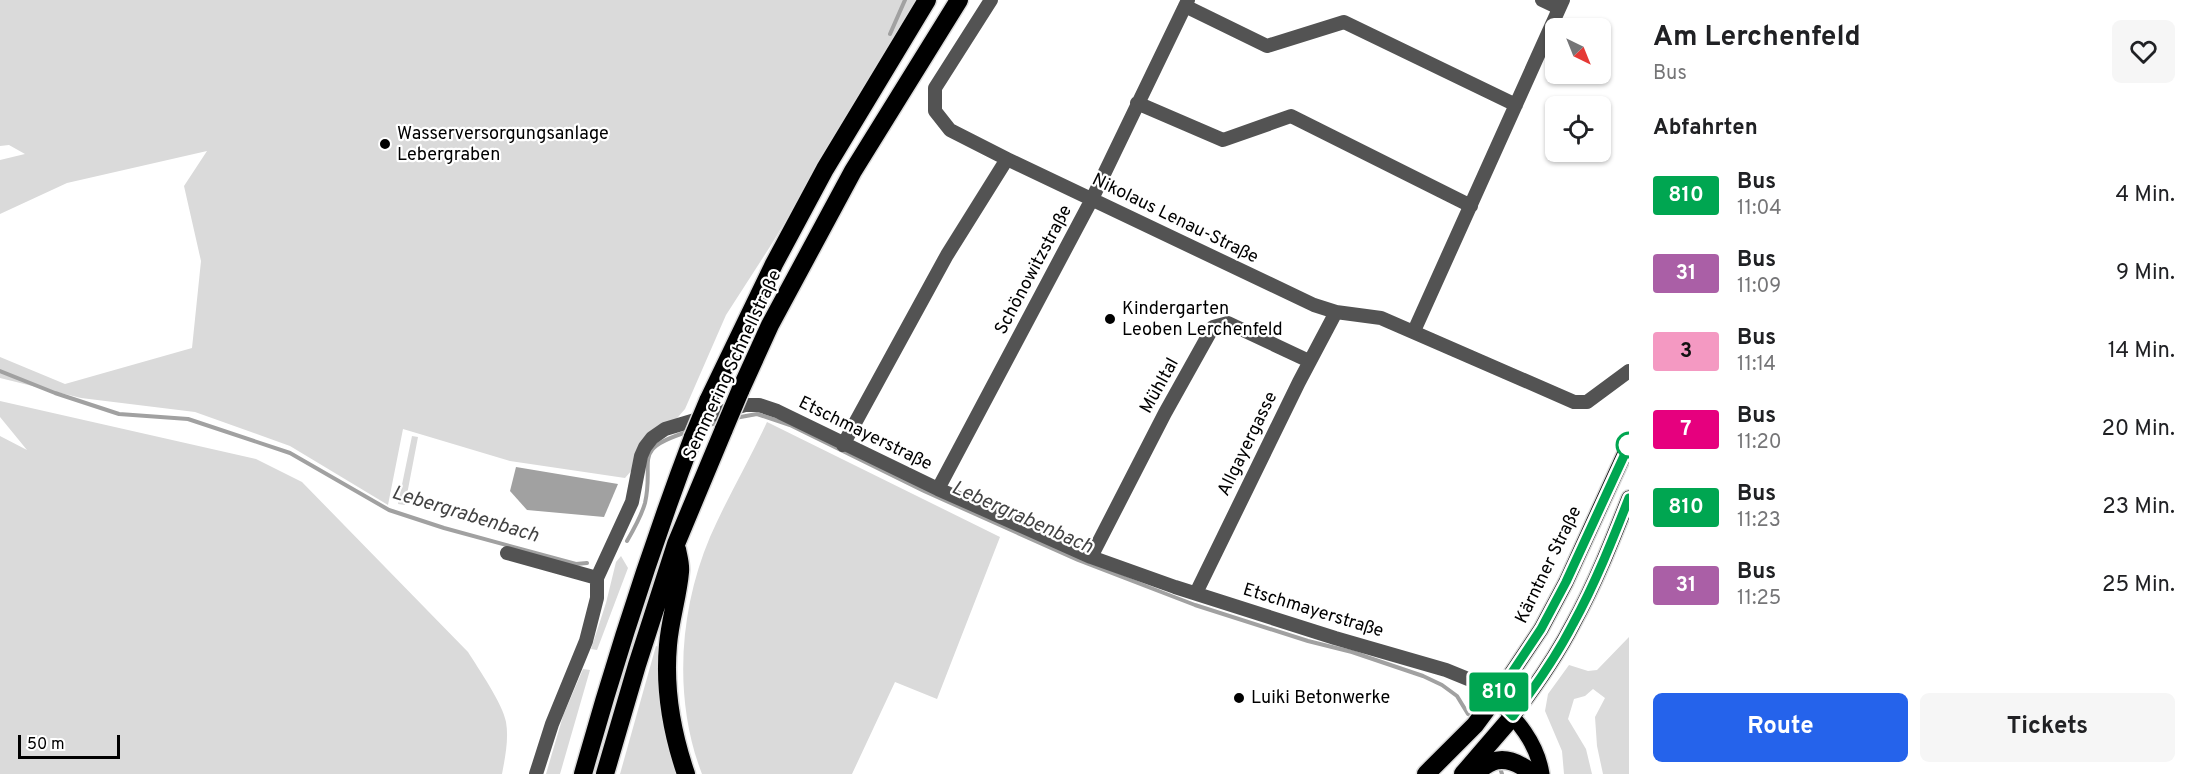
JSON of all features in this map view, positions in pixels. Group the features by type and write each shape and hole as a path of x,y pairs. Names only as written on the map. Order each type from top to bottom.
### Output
{"highway":[{"name":"Semmering Schnellstraße","path":"583,774 607,690 658,531 708,401 774,264 820,178 927,0"},
{"name":"Semmering Schnellstraße","path":"604,774 676,544 770,325 853,171 959,0"},
{"path":"676,544 681,570 672,612 668,647 668,695 675,742 686,774"},
{"path":"1426,774 1475,725 1495,698"},
{"path":"1464,773 1513,716"},
{"path":"1464,773 1480,771 1490,763 1501,760 1513,762 1533,774"}],"main road":[{"name":"Kärntner Straße","path":"1495,698 1541,629 1566,582 1629,444"},
{"path":"1513,716 1554,658 1574,624 1629,498"},
{"path":"1495,698 1513,716 1533,746 1542,774"}],"street":[{"name":"Nikolaus Lenau-Straße","path":"991,0 935,88 935,111 950,130 1314,305 1336,312 1382,318 1580,404 1587,402 1629,372"},
{"path":"1414,331 1561,4 1542,0"},
{"path":"1187,3 1267,46 1344,22 1516,105"},
{"name":"Schönowitzstraße","path":"938,489 1092,199 1187,3"},
{"path":"1137,103 1222,140 1291,116 1471,206"},
{"path":"843,445 947,255 1007,159"},
{"name":"Allgayergasse","path":"1196,593 1309,361 1336,312"},
{"name":"Mühltal","path":"1091,557 1165,413 1213,327 1228,323 1309,361"},
{"name":"Etschmayerstraße","path":"536,774 552,724 586,641 597,598 597,578 632,502 641,456 645,447 652,438 665,429 695,418 753,404 777,411 843,445 1091,557 1335,638 1446,670 1473,681 1495,698"},
{"path":"507,553 597,578"}],"shaded area":[{"path":"0,0 918,0 773,242 726,315 685,409 625,478 510,461 403,429 388,505 290,446 195,412 81,398 0,378 0,357 65,384 192,348 201,261 184,186 207,151 67,183 0,214 0,160 25,154 9,145 0,146"},
{"path":"0,401 256,459 302,482 468,652 490,686 504,714 507,735 502,774 0,774 0,436 27,450 0,417"},
{"path":"767,422 1000,537 937,699 895,682 852,774 702,774 693,745 684,685 686,624 692,594 710,537"},
{"path":"412,436 418,437 405,505 398,504"},
{"path":"516,467 618,484 604,517 527,510 510,491"},
{"path":"621,556 628,568 597,650 591,649 616,562"},
{"path":"1629,637 1629,774 1603,774 1597,746 1595,717 1605,698 1593,689 1585,696 1574,699 1568,719 1586,749 1592,774 1564,774 1562,751 1545,711 1548,694 1569,665 1588,671 1597,670"},
{"path":"656,646 659,647 679,774 620,774"},
{"path":"583,669 590,670 560,774 546,774 563,716"}],"waterway":[{"path":"890,34 905,0"},
{"name":"Lebergrabenbach","path":"0,371 55,393 119,414 188,419 290,453 389,510 444,528 576,564 587,563"},
{"name":"Lebergrabenbach","path":"735,418 757,414 790,425 924,491 1078,560 1195,605 1308,641 1352,652 1423,676 1442,685 1457,696 1468,714"},
{"name":"Lebergrabenbach","path":"703,427 719,422"},
{"name":"Lebergrabenbach","path":"627,541 645,503 648,458 651,451 669,438 687,432"}],"bus line":[{"name":"810","path":"1629,445 1566,582 1541,629 1495,698 1513,716 1535,687 1574,624 1629,498"}],"place":[{"name":"Wasserversorgungsanlage Lebergraben","path":"385,144"},
{"name":"Kindergarten Leoben Lerchenfeld","path":"1110,319"},
{"name":"Luiki Betonwerke","path":"1239,698"}]}
